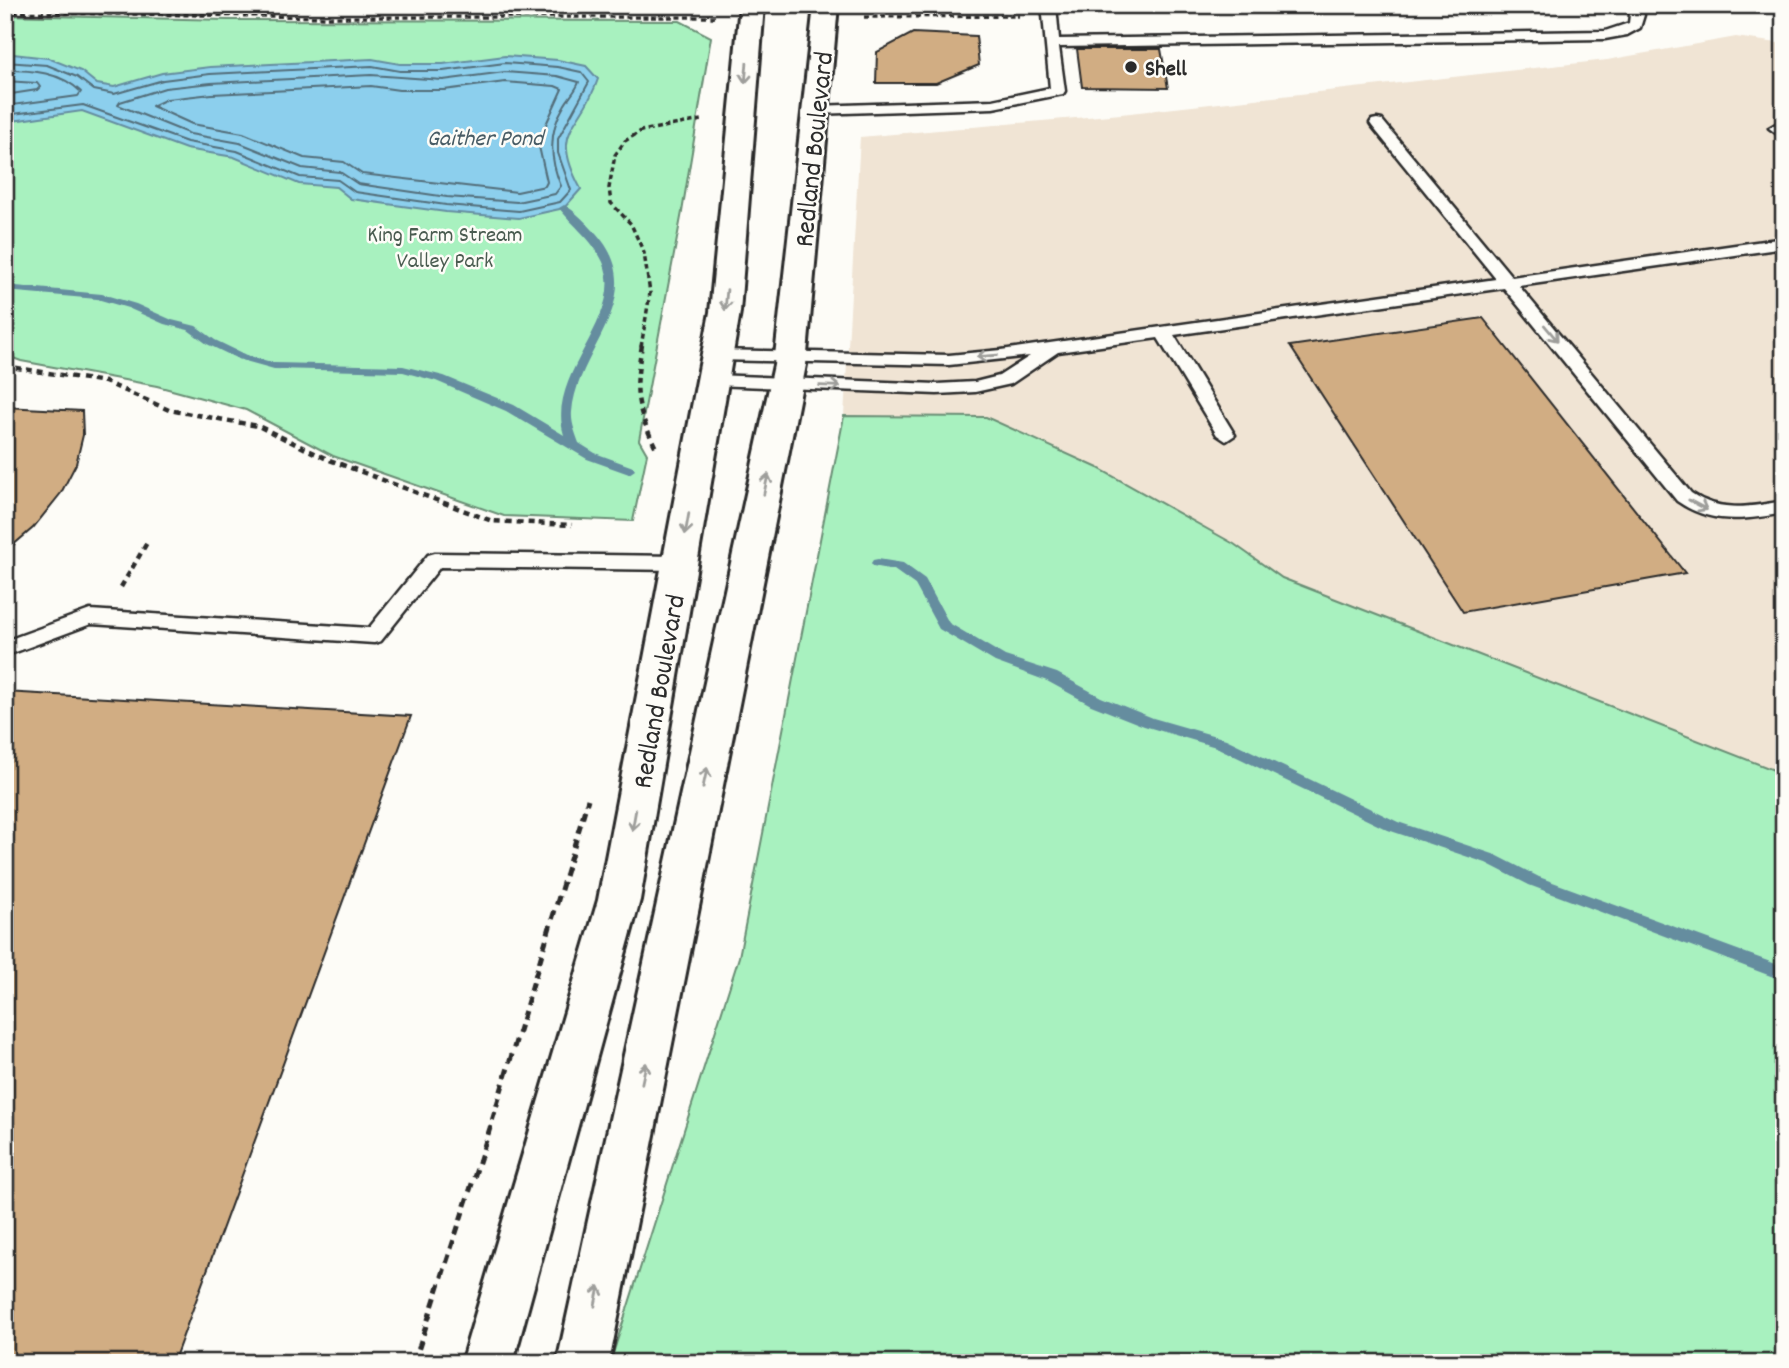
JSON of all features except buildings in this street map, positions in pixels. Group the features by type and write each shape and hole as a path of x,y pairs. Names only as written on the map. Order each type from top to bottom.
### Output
{"main road":[{"name":"Redland Boulevard","path":"487,1363 620,900 725,312 751,11"},
{"name":"Redland Boulevard","path":"583,1363 789,370 825,12"}],"lane":[{"path":"1052,43 1605,35 1622,32 1635,25 1637,15 1633,8"},
{"path":"816,110 993,104 1058,91 1050,11"},
{"path":"1377,123 1684,497 1694,505 1728,515 1784,508"},
{"path":"715,368 789,370 949,360 1055,348 1784,243"},
{"path":"1163,332 1226,435"},
{"path":"715,368 789,370 937,389 975,387 1005,380 1055,348"},
{"path":"5,650 90,617 374,636 435,560 680,563"}],"path":[{"path":"1633,8 1784,11"},
{"path":"5,12 332,17 751,11"},
{"path":"825,12 1050,11"},
{"path":"657,451 640,415 635,386 650,293 644,253 631,224 611,203 609,188 615,155 625,141 642,131 707,120"},
{"path":"5,366 106,382 169,410 258,426 327,459 492,521 574,525"},
{"path":"102,618 148,541"},
{"path":"414,1363 490,1128 590,791"}],"shaded area":[{"path":"1736,37 1784,44 1784,774 1282,578 1234,544 1098,468 986,417 844,416 860,137 1121,114 1607,60"}],"green space":[{"name":"King Farm Stream Valley Park","path":"5,15 228,20 680,21 711,37 682,212 639,440 647,454 633,521 504,516 333,456 246,410 157,386 21,361 5,355"},
{"path":"844,416 986,417 1098,468 1234,544 1282,578 1784,774 1784,1363 610,1363 739,957"}],"water":[{"name":"Gaither Pond","path":"5,55 48,58 81,71 97,84 114,87 162,73 210,67 372,59 400,64 443,64 505,56 558,60 586,66 598,79 567,141 567,153 581,189 564,208 519,218 446,212 351,199 336,187 299,184 234,157 186,149 82,111 5,122"}],"waterway":[{"path":"564,208 598,243 610,265 612,286 600,328 578,369 570,391 566,416 573,443"},
{"path":"5,288 98,296 192,328 211,342 242,357 274,366 403,369 440,378 510,408 591,456 629,470"},
{"path":"878,563 898,566 920,582 944,626 1000,659 1052,677 1096,701 1149,722 1221,743 1393,826 1491,859 1534,881 1784,974"}],"place":[{"name":"Shell","path":"1131,67"}]}
